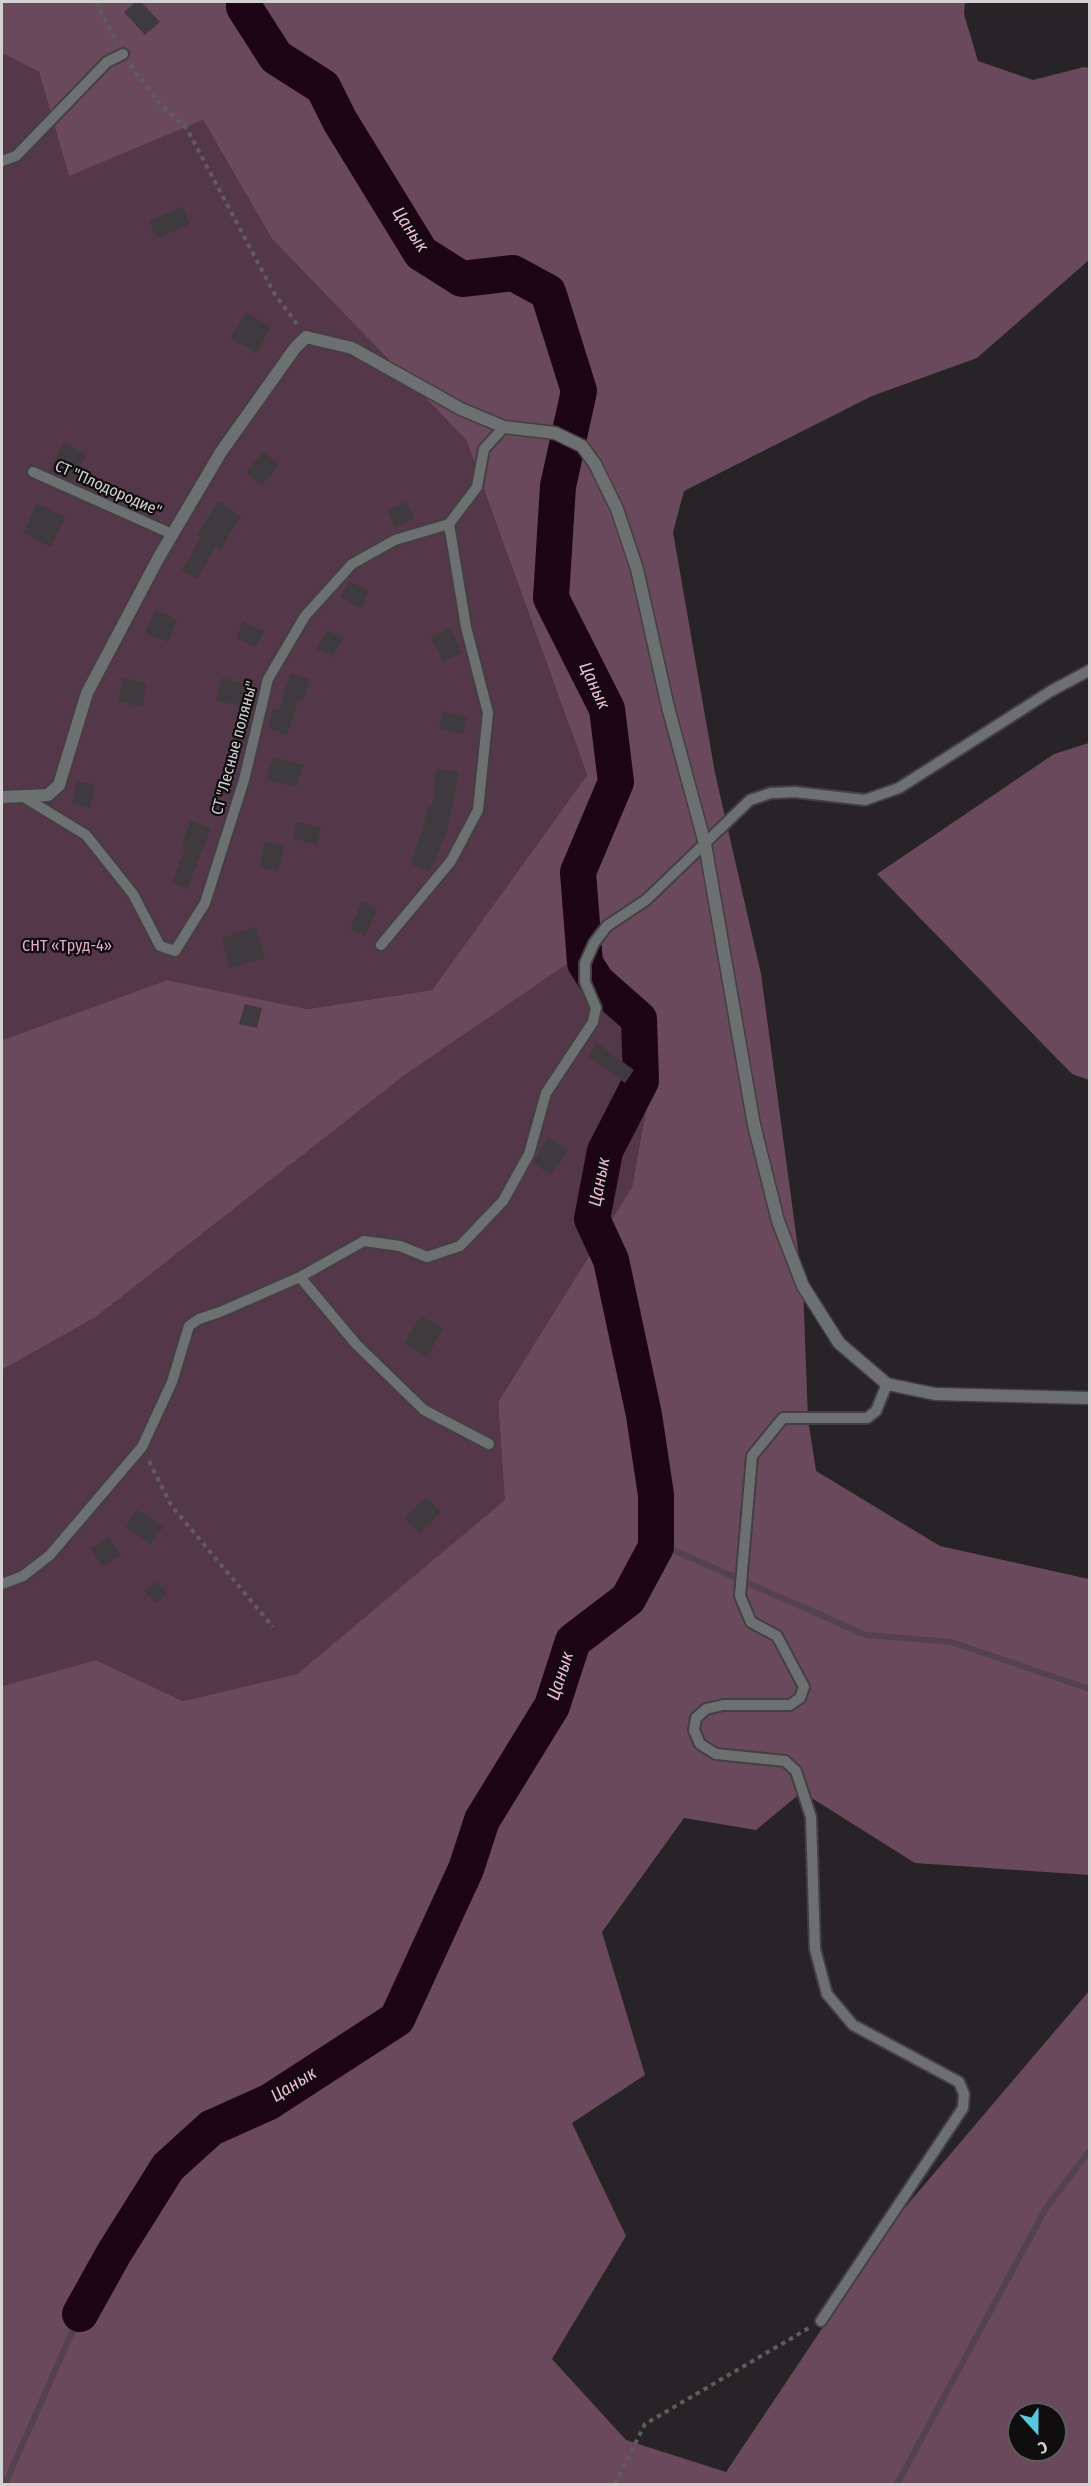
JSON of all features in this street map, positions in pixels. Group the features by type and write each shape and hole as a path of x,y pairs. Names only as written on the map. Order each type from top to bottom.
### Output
{"street":[{"path":"2,797 48,795 59,785 87,693 172,534 221,452 295,348 306,337 352,348 461,409 504,427 555,433 582,446 595,464 617,509 637,569 668,707 705,844 754,1125 778,1221 803,1286 839,1343 887,1384 935,1394 1089,1398"}],"lane":[{"path":"2,161 16,156 107,62 123,54"},
{"path":"381,945 451,861 478,810 488,712 466,627 449,524 477,487 484,449 504,427"},
{"name":"СТ \"Плодородие\"","path":"33,472 172,534"},
{"name":"СТ \"Лесные поляны\"","path":"22,796 86,835 133,894 160,946 175,951 205,903 244,780 268,679 305,616 352,564 395,540 449,524"},
{"path":"2,1584 22,1576 50,1555 142,1447 172,1382 189,1326 199,1319 300,1277 364,1241 400,1246 427,1257 460,1246 503,1201 529,1154 546,1094 593,1022 597,1008 585,982 585,963 594,943 608,926 646,900 750,800 771,793 795,792 865,800 899,788 1051,691 1089,670"},
{"path":"300,1277 356,1344 424,1410 489,1444"},
{"path":"821,2321 963,2108 964,2094 959,2082 853,2025 827,1994 815,1949 811,1817 796,1771 785,1761 716,1754 700,1744 694,1730 696,1718 706,1709 723,1705 790,1705 800,1698 804,1687 777,1636 751,1622 740,1596 752,1456 783,1418 867,1418 876,1411 887,1384"}],"path":[{"path":"96,2 123,54 160,104 187,129 274,293 306,337"},
{"path":"142,1447 171,1505 273,1627"},
{"path":"615,2484 645,2424 821,2321"}],"green space":[{"name":"СНТ «Труд-4»","path":"2,53 39,72 69,175 203,120 272,239 466,440 587,775 432,990 307,1009 167,980 2,1040"},
{"path":"566,965 655,1059 632,1187 498,1402 506,1500 297,1674 183,1701 96,1660 2,1686 2,1370 96,1317 405,1075"}],"shaded area":[{"path":"2,2 965,2 964,14 978,61 1033,80 1084,67 1089,68 1089,260 977,358 872,396 684,491 673,532 715,773 761,974 803,1286 808,1419 816,1471 940,1546 1089,1579 1089,1875 915,1863 802,1792 756,1830 684,1818 602,1932 645,2075 572,2123 626,2236 552,2359 626,2440 726,2472 896,2218 1089,1991 1089,2484 2,2484 2,1686 96,1660 183,1701 297,1674 505,1500 498,1402 632,1187 655,1059 566,965 405,1075 96,1317 2,1370 2,1040 167,980 307,1009 432,990 587,775 466,440 272,239 203,120 69,176 39,72 2,53"},
{"path":"1090,743 1089,1080 1072,1074 877,874 1054,754"}],"building":[{"path":"136,2 141,2 160,22 145,35 124,12"},
{"path":"183,207 190,224 157,238 149,221"},
{"path":"246,312 271,327 256,353 231,338"},
{"path":"63,443 86,454 73,481 50,471"},
{"path":"263,452 279,464 262,485 246,472"},
{"path":"218,501 241,516 221,549 216,546 197,579 182,570 201,537 197,535"},
{"path":"407,502 414,519 394,527 388,511"},
{"path":"37,504 65,517 51,547 23,533"},
{"path":"349,581 369,591 361,608 340,597"},
{"path":"155,610 177,619 168,642 145,633"},
{"path":"243,622 264,631 256,647 236,638"},
{"path":"450,628 462,653 443,662 431,637"},
{"path":"327,630 343,638 333,657 317,649"},
{"path":"291,673 310,679 303,701 298,700 287,735 268,728 274,708 279,710"},
{"path":"123,678 147,683 142,707 118,701"},
{"path":"222,678 245,684 239,706 216,700"},
{"path":"443,711 467,717 463,734 439,728"},
{"path":"273,757 303,765 296,787 266,779"},
{"path":"436,769 459,772 447,831 430,872 411,864 429,806 432,807"},
{"path":"77,781 96,785 90,808 72,803"},
{"path":"190,821 211,828 187,889 172,883 186,846 182,844"},
{"path":"297,822 321,828 317,845 293,838"},
{"path":"265,842 284,846 278,872 259,867"},
{"path":"362,902 377,909 365,936 350,929"},
{"path":"256,927 265,958 230,968 221,938"},
{"path":"245,1004 262,1008 257,1028 239,1024"},
{"path":"597,1043 634,1070 625,1083 588,1056"},
{"path":"549,1137 568,1150 551,1175 533,1163"},
{"path":"421,1316 443,1329 427,1357 404,1343"},
{"path":"426,1497 441,1512 419,1533 404,1518"},
{"path":"137,1510 163,1527 151,1544 126,1527"},
{"path":"108,1537 121,1555 103,1567 91,1549"},
{"path":"158,1582 167,1594 155,1603 145,1591"}],"waterway":[{"name":"Цанык","path":"80,2314 114,2253 168,2167 211,2128 269,2102 397,2019 466,1869 482,1820 552,1706 573,1641 628,1599 656,1547 656,1495 644,1415 611,1260 592,1219 605,1151 641,1081 639,1019 597,982 585,963 578,872 616,782 607,709 551,598 558,486 579,391 548,292 513,273 462,279 421,253 340,121 323,87 276,57 244,7 244,2"},
{"path":"657,1543 866,1635 951,1642 1090,1689"},
{"path":"897,2484 1046,2208 1090,2150"},
{"path":"5,2484 80,2314"}]}
